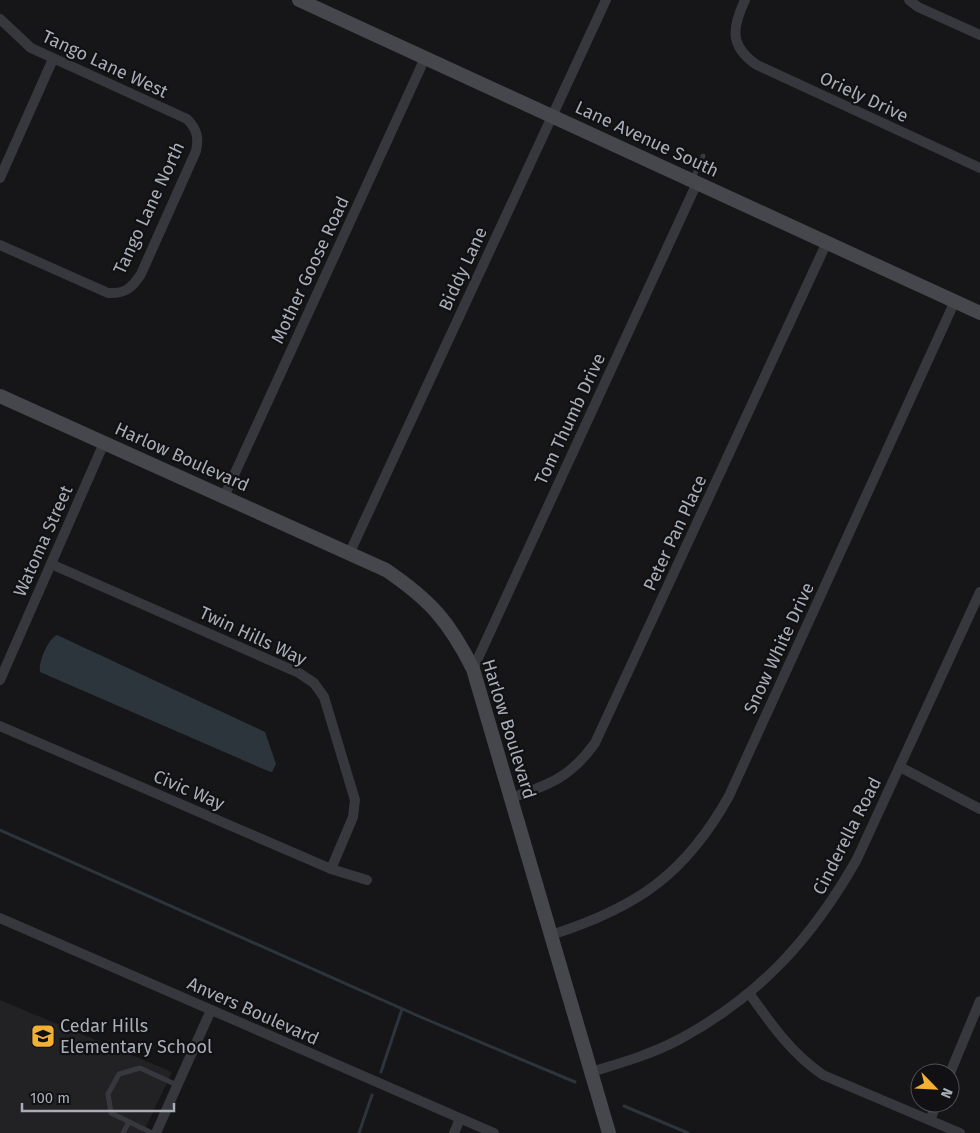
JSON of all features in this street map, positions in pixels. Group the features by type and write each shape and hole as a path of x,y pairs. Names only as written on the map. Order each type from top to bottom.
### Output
{"street":[{"name":"Lane Avenue South","path":"299,0 980,313"},
{"name":"Biddy Lane","path":"350,552 606,0"},
{"name":"Oriely Drive","path":"745,0 737,18 734,35 744,57 757,65 980,168"},
{"path":"909,0 918,7 980,35"},
{"name":"Tango Lane West","path":"0,19 31,48 187,119 194,126 197,134"},
{"name":"Mother Goose Road","path":"224,496 425,58"},
{"path":"0,178 53,59"},
{"name":"Tango Lane North","path":"0,245 108,293 125,292 134,285 141,274 196,151 197,134"},
{"name":"Tom Thumb Drive","path":"473,669 694,181"},
{"name":"Peter Pan Place","path":"511,798 550,784 565,776 581,762 595,743 827,242"},
{"name":"Snow White Drive","path":"551,935 588,924 622,908 648,891 691,854 709,831 729,796 955,301"},
{"name":"Harlow Boulevard","path":"0,396 350,552 386,570 430,603 447,622 473,669 609,1133"},
{"name":"Watoma Street","path":"0,680 104,443"},
{"name":"Twin Hills Way","path":"51,564 299,673 314,683 324,697 355,800 353,817 331,869"},
{"name":"Cinderella Road","path":"591,1072 650,1053 680,1040 718,1016 749,993 787,959 820,920 857,859 980,592"},
{"name":"Civic Way","path":"0,726 331,869 367,880"},
{"path":"900,767 980,809"},
{"name":"Anvers Boulevard","path":"0,918 494,1133"},
{"path":"749,993 783,1040 806,1064 836,1082 960,1133"},
{"path":"954,1063 980,1001"},
{"path":"156,1133 211,1010"},
{"path":"930,1120 933,1113"},
{"path":"454,1133 460,1119"}],"lane":[{"path":"694,181 702,156"},
{"path":"152,1133 111,1113 108,1094 119,1074 140,1068 177,1085"},
{"path":"123,1133 129,1122"}],"shaded area":[{"path":"57,635 265,732 276,764 272,772 40,672 44,651 50,641"},
{"name":"Cedar Hills Elementary School","path":"0,1000 172,1072 143,1133 0,1133"}],"waterway":[{"path":"0,830 423,1018 575,1082"},
{"path":"381,1072 402,1009"},
{"path":"359,1133 372,1095"},
{"path":"624,1106 688,1133"}],"place":[{"name":"Cedar Hills Elementary School","path":"43,1036"}]}
